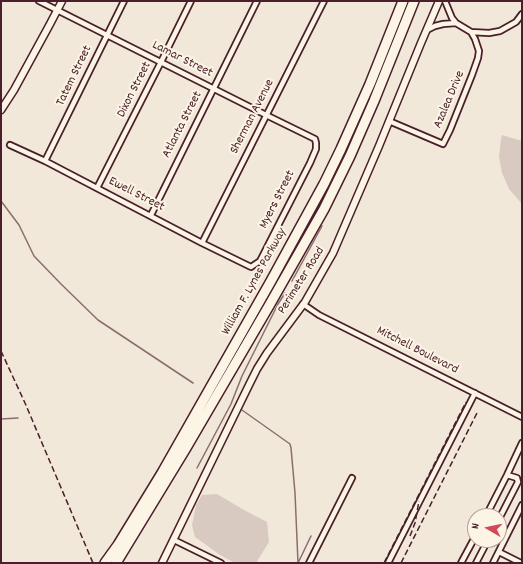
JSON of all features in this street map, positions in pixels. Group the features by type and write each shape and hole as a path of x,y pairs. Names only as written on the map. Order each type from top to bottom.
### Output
{"highway":[{"name":"William F. Lynes Parkway","path":"105,563 118,545 173,454 324,184 370,84 403,1"},
{"name":"William F. Lynes Parkway","path":"118,560 266,311 324,209 350,156 374,101 414,1"}],"street":[{"name":"Lamar Street","path":"39,1 266,116 315,139"},
{"path":"1,110 14,90 62,1"},
{"name":"Tatem Street","path":"45,161 124,1"},
{"name":"Dixon Street","path":"98,188 191,1"},
{"name":"Atlanta Street","path":"151,215 257,1"},
{"name":"Sherman Avenue","path":"202,242 324,1"},
{"name":"Perimeter Road","path":"162,563 252,379 267,353 303,304 333,253 439,1"},
{"path":"444,1 456,23 471,32 489,33 500,31 516,22 522,14"},
{"path":"426,30 435,26 456,23"},
{"name":"Azalea Drive","path":"389,121 443,144 450,130 478,58 479,51 471,32"},
{"name":"Myers Street","path":"251,266 260,261 310,163 316,149 315,139"},
{"name":"Ewell Street","path":"10,145 45,161 251,266"},
{"name":"Mitchell Boulevard","path":"303,304 319,314 522,417"},
{"path":"388,563 475,393"},
{"path":"490,508 522,443"},
{"path":"505,508 518,482 517,478 507,474"},
{"path":"310,563 352,478"},
{"path":"493,563 522,505"},
{"path":"174,540 221,563"},
{"path":"461,563 469,548"},
{"path":"476,563 484,548"},
{"path":"499,552 521,563"}],"shaded area":[{"path":"502,135 522,141 522,204 509,189 502,173 499,157"},
{"path":"217,494 267,522 269,542 256,563 235,563 220,555 195,537 192,525 196,505 202,495"}],"waterway":[{"path":"1,201 19,225 34,256 98,320 193,383"},
{"path":"292,281 322,226"},
{"path":"197,468 231,404 242,376 285,293"},
{"path":"242,410 290,444 295,493 298,563"},
{"path":"1,419 18,418"},
{"path":"299,561 311,536"}],"railway":[{"path":"1,351 25,403 93,563"},
{"path":"384,563 466,402"},
{"path":"401,563 478,411"},
{"path":"410,536 415,523 419,501"}]}
